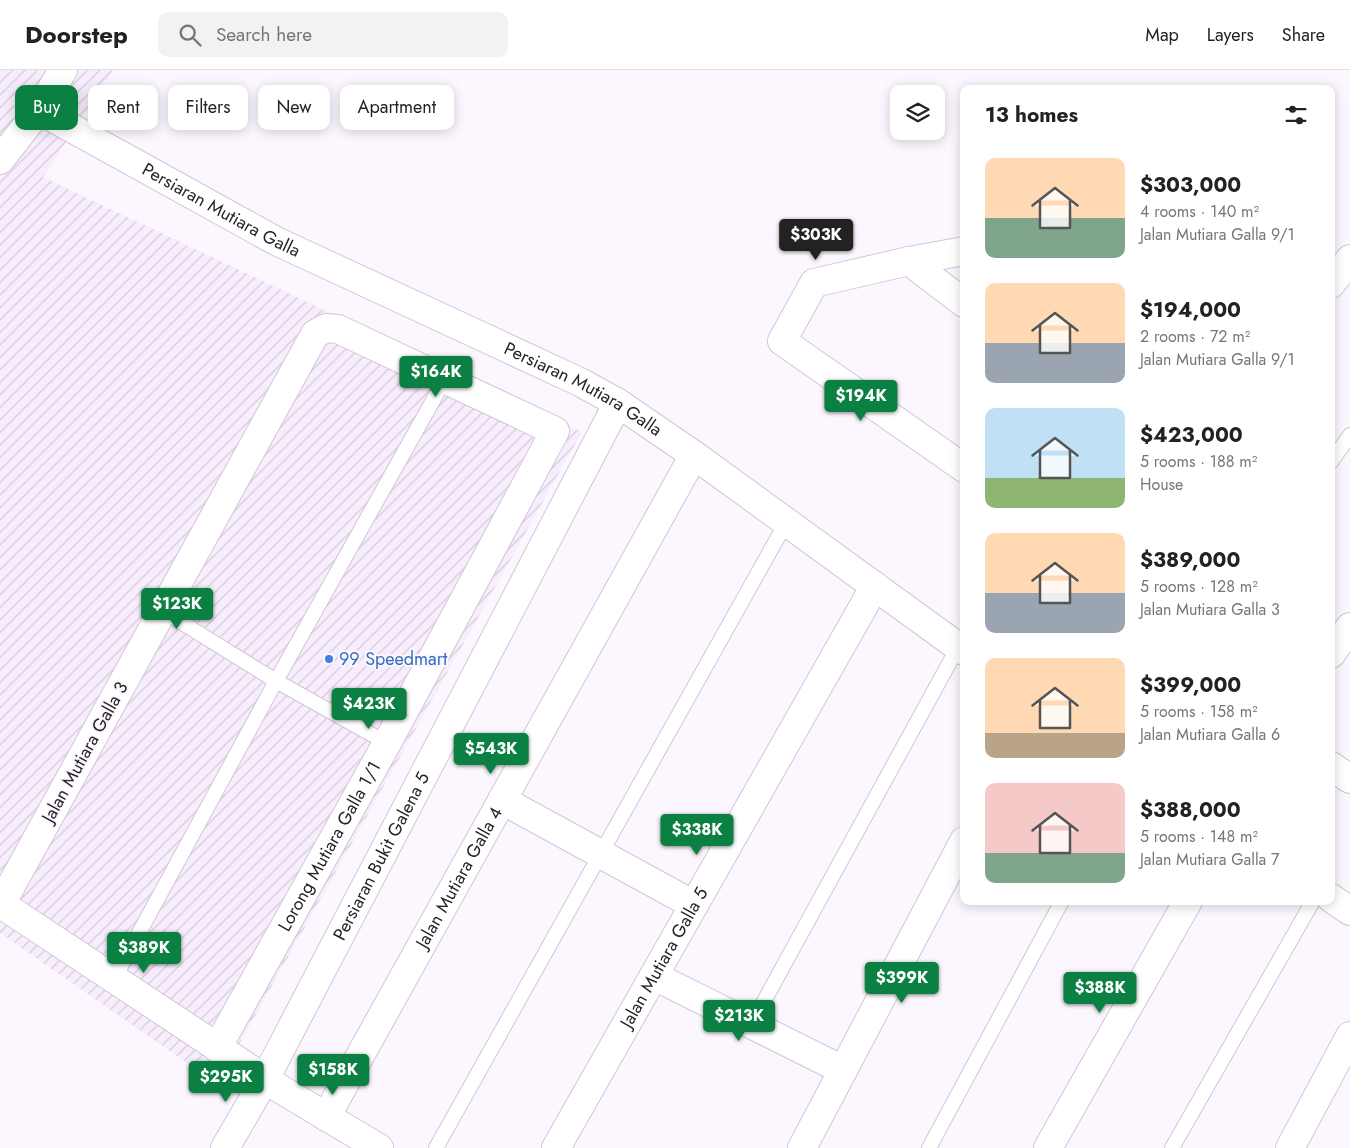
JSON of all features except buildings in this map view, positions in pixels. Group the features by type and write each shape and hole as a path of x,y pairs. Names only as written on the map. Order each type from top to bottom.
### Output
{"street":[{"path":"54,85 63,70"},
{"path":"0,160 23,130"},
{"name":"Persiaran Mutiara Galla","path":"75,130 276,241 580,382 618,403 787,521 960,648"},
{"path":"960,252 909,261 814,283 782,341 960,465"},
{"path":"909,261 960,300"},
{"path":"1335,279 1349,262"},
{"name":"Jalan Mutiara Galla 3","path":"379,1148 216,1048 1,904 315,334 326,328 338,329 446,379"},
{"name":"Lorong Mutiara Galla 1/1","path":"216,1048 386,743 555,431 446,379"},
{"name":"Persiaran Bukit Galena 5","path":"225,1148 265,1079 618,403"},
{"name":"Jalan Mutiara Galla 4","path":"326,1117 694,455"},
{"name":"Jalan Mutiara Galla 5","path":"556,1148 875,586"},
{"path":"1335,648 1350,627"},
{"path":"1335,769 1350,779"},
{"path":"502,800 694,905"},
{"path":"802,1148 960,849"},
{"path":"1335,901 1350,911"},
{"path":"1048,1148 1186,905"},
{"path":"654,976 843,1070"},
{"path":"1290,1148 1350,1036"}],"lane":[{"path":"114,979 276,681 446,379"},
{"path":"1335,456 1350,435"},
{"path":"436,1148 787,521"},
{"path":"163,611 276,681 386,743"},
{"path":"751,1025 960,651"},
{"path":"929,1148 1060,905"},
{"path":"1172,1148 1310,905"}],"shaded area":[{"path":"0,70 113,70 103,85 88,85 88,108 78,124 78,85 15,85 15,130 74,130 43,177 582,432 217,1084 0,933"}],"place":[{"name":"99 Speedmart","path":"329,659"}]}
